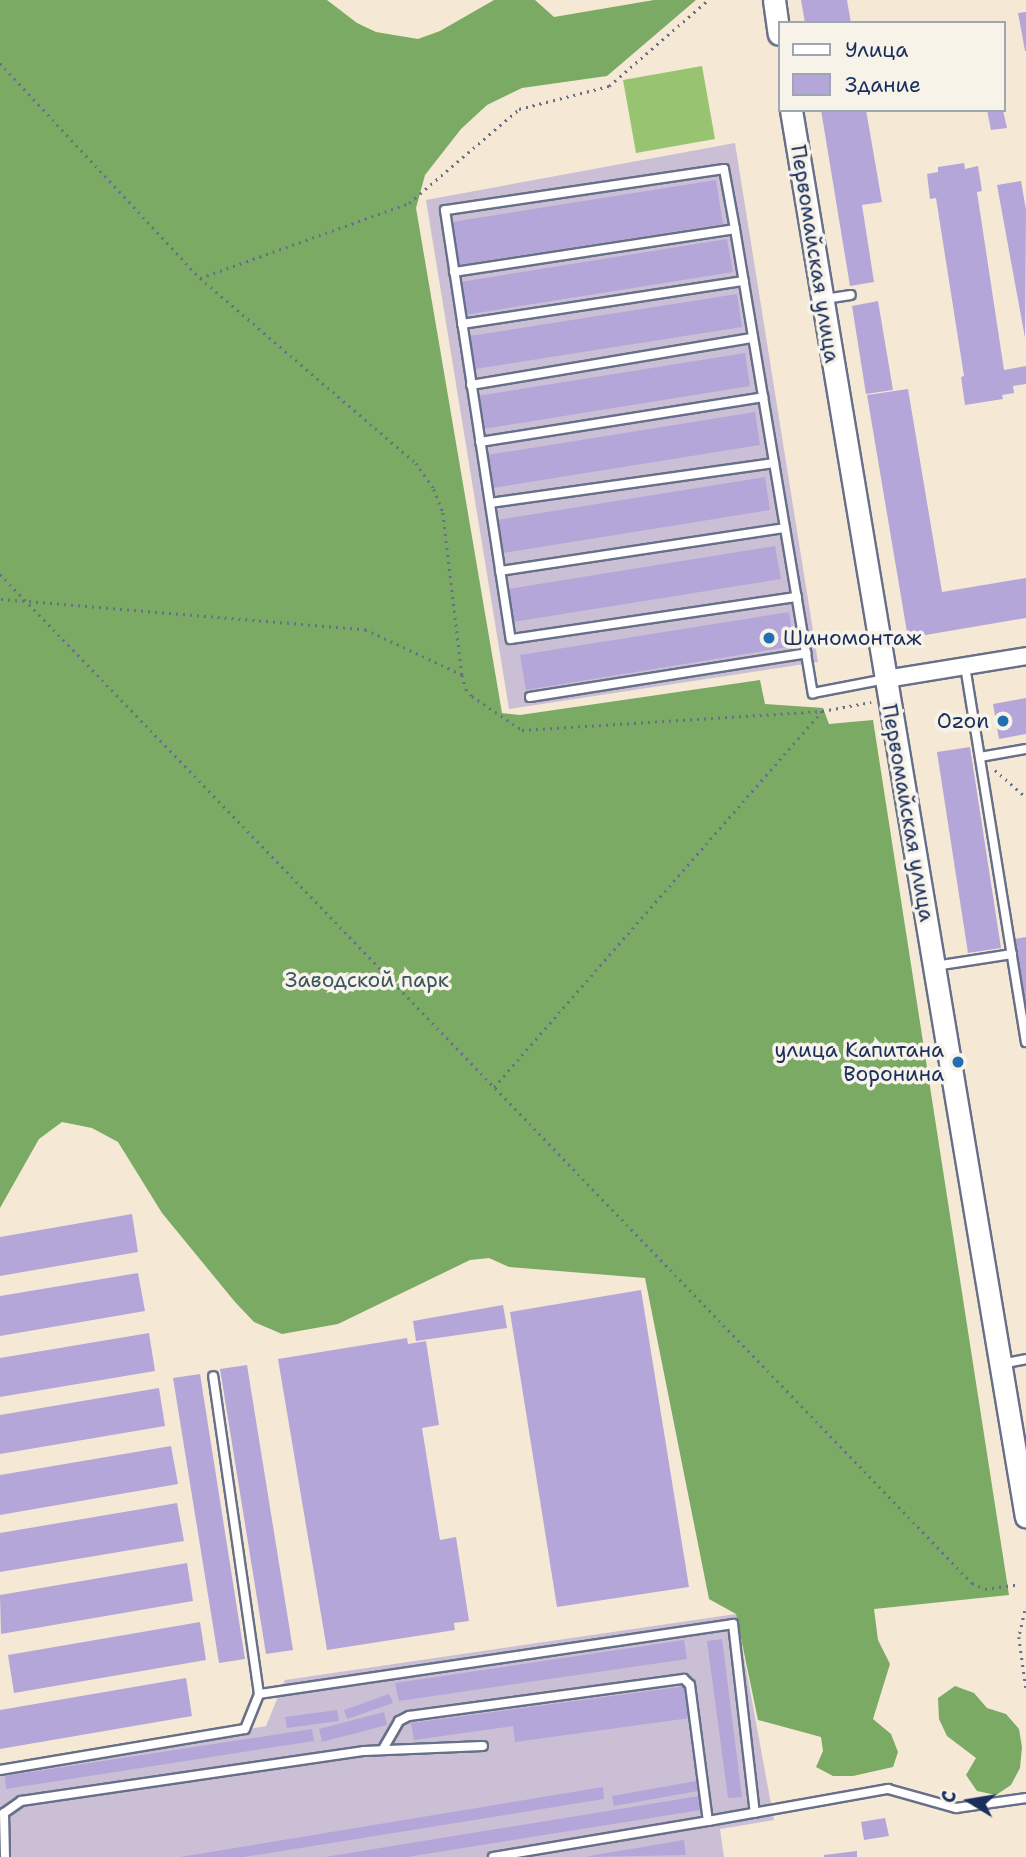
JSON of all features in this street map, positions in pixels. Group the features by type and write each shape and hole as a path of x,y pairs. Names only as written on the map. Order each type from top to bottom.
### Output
{"street":[{"path":"774,0 778,27"},
{"name":"Первомайская улица","path":"791,112 1026,1517"},
{"path":"886,679 1026,656"}],"lane":[{"path":"797,597 511,639 445,210 724,169 744,281 807,653 813,693 886,679"},
{"path":"454,272 735,229"},
{"path":"462,324 744,281"},
{"path":"822,300 851,295"},
{"path":"471,385 753,338"},
{"path":"480,442 763,397"},
{"path":"490,503 774,463"},
{"path":"500,571 785,528"},
{"path":"530,697 807,653"},
{"path":"965,666 1026,1042"},
{"path":"979,757 1026,749"},
{"path":"934,967 1012,954"},
{"path":"1000,1364 1026,1359"},
{"path":"0,1770 245,1730 259,1694 213,1376"},
{"path":"259,1694 733,1624 755,1813"},
{"path":"383,1749 399,1721 409,1716 684,1679 690,1685 708,1821"},
{"path":"5,1857 4,1813 21,1801 383,1749 483,1746"},
{"path":"493,1857 888,1789 956,1808 1026,1798"}],"path":[{"path":"200,278 409,203 519,108 609,86 708,0"},
{"path":"0,63 200,278 416,463 435,489 443,513 462,675 466,689 472,696 522,730 822,711 874,701"},
{"path":"0,574 972,1583 985,1589 1020,1584"},
{"path":"0,599 366,630 462,675"},
{"path":"494,1087 822,711"},
{"path":"979,757 1026,797"},
{"path":"1024,1611 1019,1637 1026,1688"}],"shaded area":[{"path":"735,143 818,662 509,709 426,200"},
{"path":"736,1614 774,1820 720,1829 724,1857 0,1857 0,1770 266,1726 285,1680"}],"green space":[{"name":"Заводской парк","path":"0,0 327,0 357,23 376,32 418,39 440,31 494,0 535,0 554,17 654,0 696,0 607,76 522,88 487,105 461,129 425,175 416,208 502,713 520,715 760,680 765,704 823,708 829,724 873,720 1009,1595 874,1609 878,1640 890,1664 873,1719 891,1734 898,1752 893,1767 853,1776 833,1776 816,1767 823,1751 821,1737 758,1720 736,1614 709,1599 645,1278 509,1267 489,1258 470,1260 338,1324 282,1334 254,1322 235,1302 162,1213 118,1142 92,1128 62,1122 39,1139 0,1208"},
{"path":"702,66 715,139 636,153 623,80"},
{"path":"955,1686 974,1693 987,1708 1006,1714 1019,1729 1022,1747 1020,1768 1011,1785 996,1795 977,1791 966,1775 976,1758 947,1736 939,1719 938,1698"}],"building":[{"path":"801,0 847,0 851,21 805,21"},
{"path":"1026,12 1026,51 1025,51 1018,13"},
{"path":"821,112 866,112 882,202 862,205 874,282 850,286"},
{"path":"987,112 1003,112 1007,128 991,130"},
{"path":"964,163 965,169 978,166 982,191 977,192 1004,370 1026,366 1026,384 1013,386 1014,393 1002,395 1003,399 965,405 961,377 964,376 936,198 930,199 927,174 938,172 938,167"},
{"path":"716,180 723,224 458,265 452,222"},
{"path":"1021,181 1026,210 1025,338 997,185"},
{"path":"727,239 733,272 465,315 460,282"},
{"path":"737,294 742,327 475,369 470,336"},
{"path":"878,301 893,390 866,394 852,306"},
{"path":"745,353 750,386 483,429 477,396"},
{"path":"908,389 942,592 1026,578 1026,618 908,638 867,395"},
{"path":"755,412 760,445 493,488 487,455"},
{"path":"765,477 770,510 503,553 497,520"},
{"path":"775,546 781,579 513,622 508,589"},
{"path":"789,612 794,646 526,690 520,655"},
{"path":"1026,698 1026,734 999,739 993,704"},
{"path":"970,747 1001,948 968,953 937,752"},
{"path":"1026,937 1026,1025 1009,940"},
{"path":"132,1214 138,1252 0,1276 0,1237"},
{"path":"138,1273 145,1311 0,1336 0,1296"},
{"path":"641,1290 689,1587 557,1607 510,1312"},
{"path":"503,1305 507,1328 416,1341 413,1321"},
{"path":"149,1333 155,1371 0,1397 0,1358"},
{"path":"407,1338 408,1344 426,1341 439,1425 422,1428 440,1540 456,1537 469,1621 454,1623 455,1630 327,1650 278,1359"},
{"path":"247,1365 293,1650 266,1654 220,1369"},
{"path":"200,1374 245,1659 219,1663 173,1378"},
{"path":"159,1388 165,1426 0,1454 0,1415"},
{"path":"171,1446 178,1484 0,1515 0,1475"},
{"path":"177,1503 184,1541 0,1572 0,1533"},
{"path":"187,1563 193,1601 1,1634 0,1595"},
{"path":"200,1622 206,1660 14,1693 8,1655"},
{"path":"722,1639 742,1797 728,1798 707,1641"},
{"path":"684,1640 687,1659 399,1701 395,1683"},
{"path":"186,1678 192,1716 0,1749 0,1710"},
{"path":"686,1686 690,1718 515,1742 513,1726 414,1740 411,1723"},
{"path":"389,1694 393,1703 347,1719 344,1710"},
{"path":"337,1710 339,1721 287,1728 285,1717"},
{"path":"384,1712 387,1725 322,1742 319,1729"},
{"path":"312,1729 314,1741 6,1789 5,1776"},
{"path":"696,1781 698,1791 614,1806 612,1796"},
{"path":"603,1787 604,1799 244,1857 180,1857"},
{"path":"699,1796 701,1810 407,1857 325,1857"},
{"path":"885,1818 889,1836 864,1840 861,1822"},
{"path":"684,1840 686,1855 589,1857 589,1856"},
{"path":"857,1851 857,1857 824,1857 824,1855"}],"place":[{"name":"Шиномонтаж","path":"769,638"},
{"name":"Ozon","path":"1003,721"},
{"name":"улица Капитана Воронина","path":"958,1062"}]}
